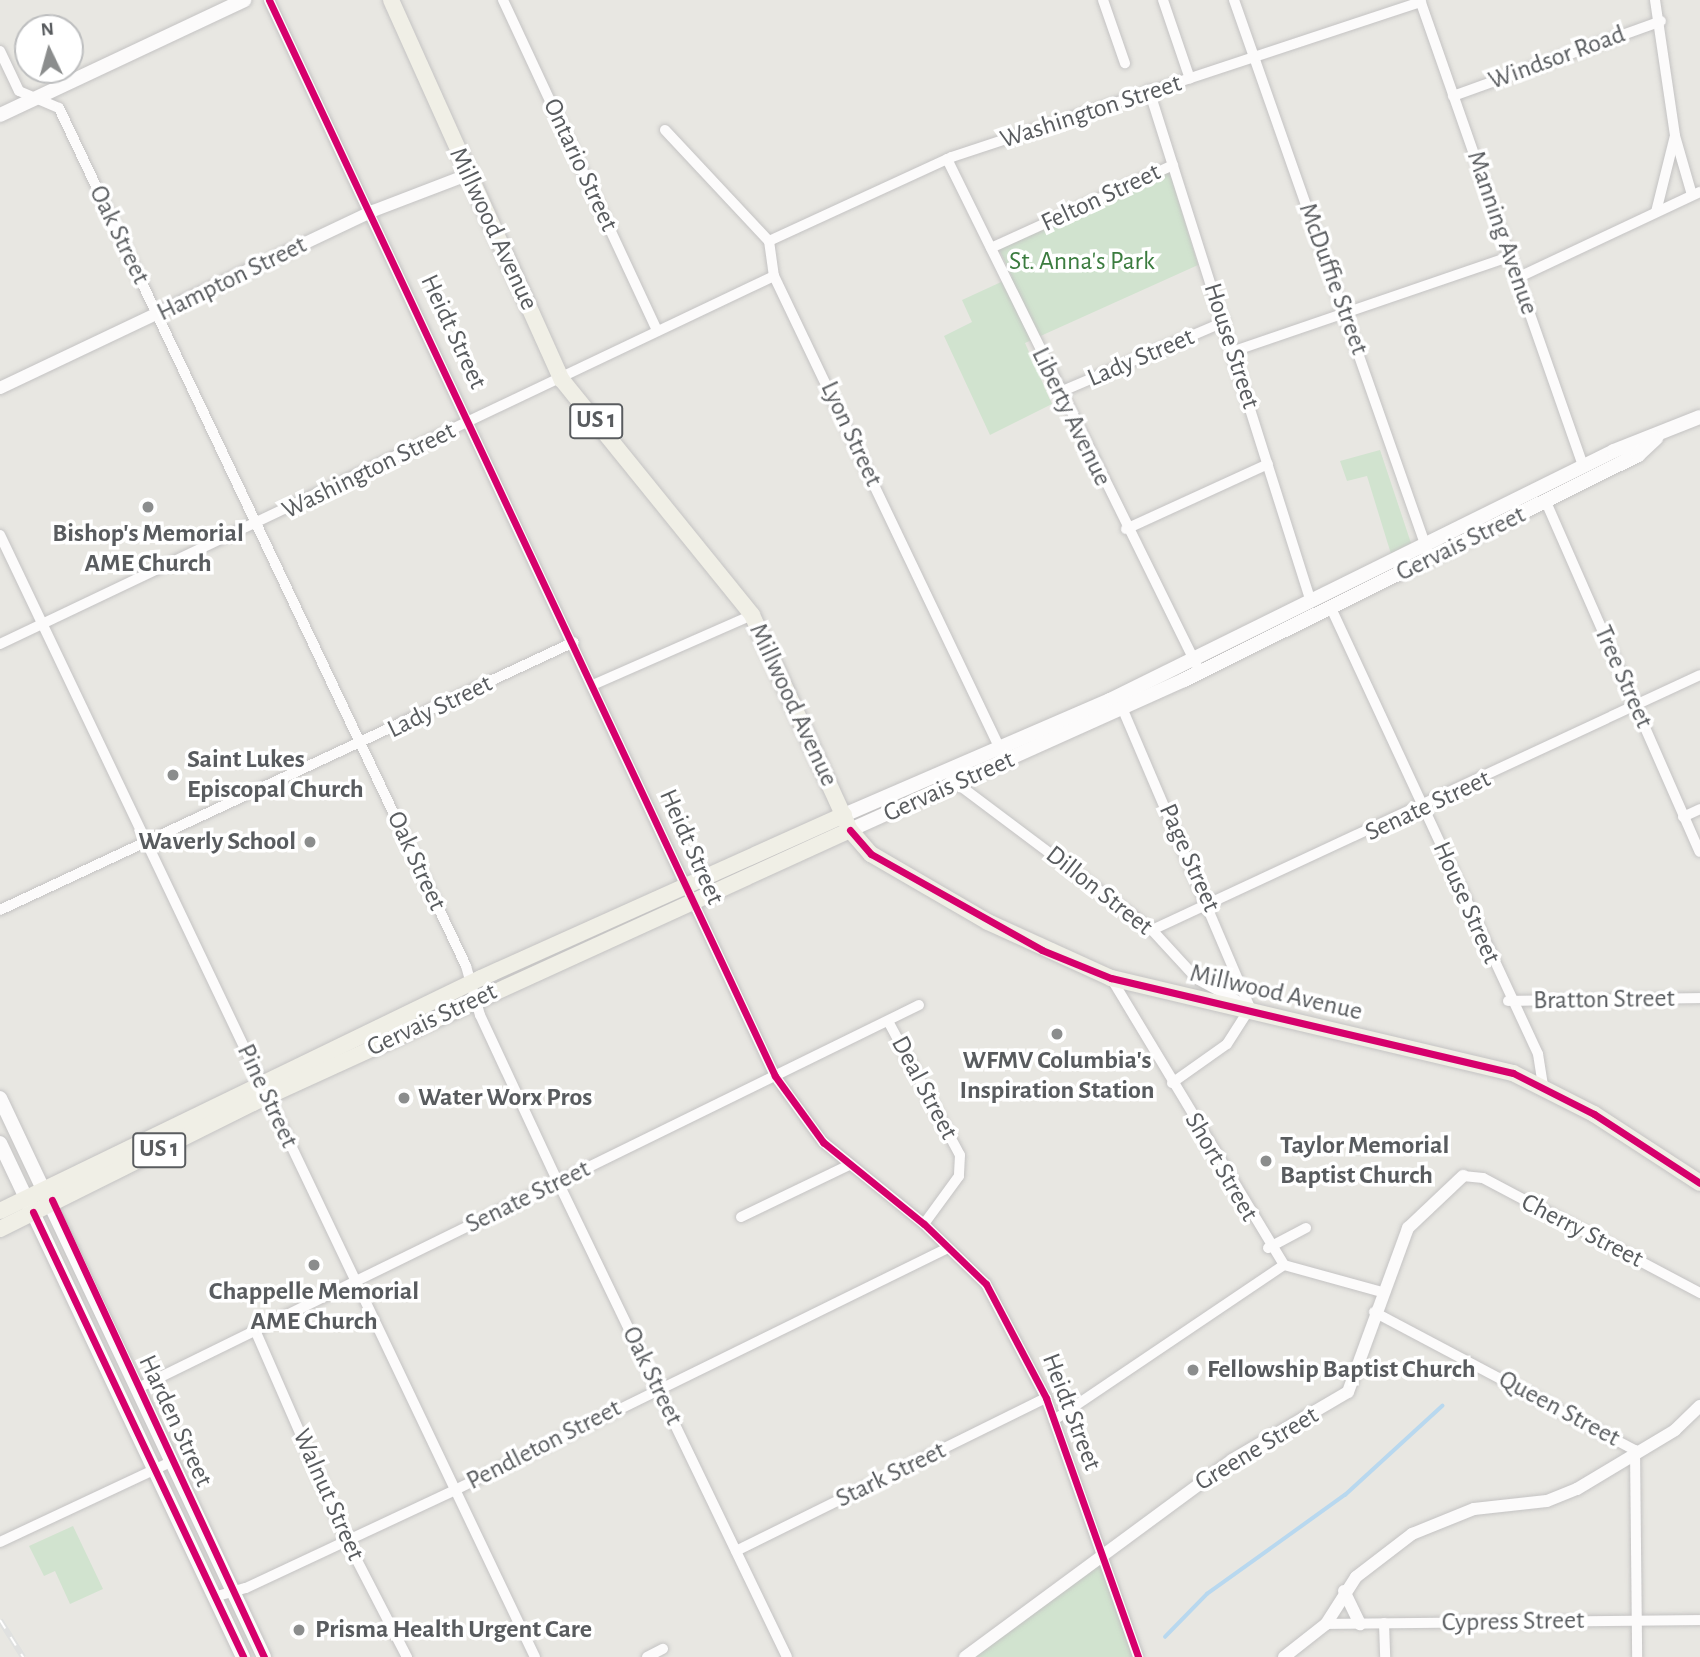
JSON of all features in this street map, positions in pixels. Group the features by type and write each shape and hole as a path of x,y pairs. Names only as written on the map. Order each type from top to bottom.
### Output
{"main road":[{"path":"0,115 244,0"},
{"name":"Millwood Avenue","path":"391,0 467,175 562,380 752,615 847,823 871,854 988,922 1111,978 1468,1059 1543,1085 1700,1182"},
{"name":"Gervais Street","path":"0,1229 29,1204 48,1193 262,1090 470,983 686,886 847,823 958,784 1003,756 1196,665 1331,608 1427,551 1583,466 1700,417"},
{"name":"Gervais Street","path":"262,1090 692,903 945,775 1123,710 1196,665 1311,602 1546,502 1638,455 1660,435"},
{"name":"Harden Street","path":"0,1098 48,1193 136,1389 264,1657"},
{"name":"Harden Street","path":"0,1143 243,1657"},
{"name":"Gervais Street","path":"0,1210 29,1204"}],"street":[{"name":"Heidt Street","path":"269,0 373,211 596,684 692,903 775,1076 823,1142 924,1224 946,1249 986,1284 1046,1398 1138,1657"},
{"name":"Ontario Street","path":"503,0 657,331"},
{"path":"1103,0 1125,63"},
{"path":"1163,0 1190,79"},
{"name":"McDuffie Street","path":"1234,0 1347,316 1427,551"},
{"path":"1517,278 1696,194 1675,136 1661,21 1655,0"},
{"name":"Washington Street","path":"769,241 947,159 1149,90 1254,61 1420,1"},
{"name":"Manning Avenue","path":"1420,1 1583,466"},
{"name":"Windsor Road","path":"1453,96 1661,21"},
{"name":"Oak Street","path":"0,51 19,91 59,108 259,525 470,983 474,1000 558,1182 787,1657"},
{"name":"House Street","path":"1149,90 1234,351 1311,602"},
{"path":"665,130 769,241"},
{"path":"1656,212 1675,136"},
{"name":"Liberty Avenue","path":"947,159 1058,393 1196,665"},
{"name":"Felton Street","path":"991,248 1173,165"},
{"name":"Hampton Street","path":"0,388 373,211 467,175"},
{"name":"Lyon Street","path":"769,241 774,276 1003,756"},
{"path":"1234,351 1347,316 1509,257"},
{"name":"Washington Street","path":"0,644 259,525 471,420 562,380 657,331 774,276"},
{"name":"Lady Street","path":"1058,393 1224,322"},
{"path":"1126,529 1268,464"},
{"name":"Tree Street","path":"1546,502 1700,852"},
{"name":"Pine Street","path":"0,536 149,844 262,1090 356,1281 453,1491 535,1657"},
{"name":"House Street","path":"1331,608 1508,1001 1538,1054 1543,1085"},
{"path":"596,684 752,615"},
{"name":"Lady Street","path":"0,911 361,745 574,642"},
{"name":"Senate Street","path":"1152,930 1423,809 1700,675"},
{"name":"Page Street","path":"1123,710 1211,904 1250,1008"},
{"name":"Dillon Street","path":"945,775 1152,930 1197,979 1250,1008"},
{"path":"1683,817 1700,809"},
{"name":"Short Street","path":"1111,978 1268,1248 1284,1265"},
{"name":"Bratton Street","path":"1508,1001 1700,998"},
{"name":"Senate Street","path":"136,1389 919,1005"},
{"path":"1172,1083 1227,1044 1250,1008"},
{"name":"Deal Street","path":"888,1021 960,1155 959,1176 924,1224"},
{"path":"741,1217 849,1165"},
{"name":"Greene Street","path":"965,1657 1231,1460 1348,1392 1374,1312 1408,1228 1463,1176"},
{"name":"Cherry Street","path":"1463,1176 1483,1178 1700,1293"},
{"path":"1268,1248 1306,1228"},
{"name":"Pendleton Street","path":"214,1597 233,1594 453,1491 657,1388 946,1249"},
{"path":"1054,1420 1284,1265 1382,1292"},
{"name":"Queen Street","path":"1374,1312 1635,1450 1637,1657"},
{"name":"Walnut Street","path":"255,1330 347,1541 407,1657"},
{"name":"Stark Street","path":"736,1551 1046,1398"},
{"path":"1284,1657 1326,1624 1345,1591 1380,1555 1438,1521 1474,1509 1547,1501 1675,1430 1700,1406"},
{"path":"0,1542 171,1462"},
{"path":"1345,1591 1360,1624"},
{"name":"Cypress Street","path":"1326,1624 1700,1620"},
{"path":"1384,1623 1385,1657"},
{"path":"647,1657 663,1649"}],"green space":[{"name":"St. Anna's Park","path":"1169,170 1198,265 1025,343 1052,404 990,435 944,336 972,322 962,300 1012,277 997,245"},
{"path":"1380,450 1411,543 1391,554 1367,476 1347,481 1340,461"},
{"path":"73,1526 103,1589 70,1604 55,1571 44,1576 29,1546"},
{"path":"1102,1558 1138,1657 965,1657"}],"waterway":[{"path":"1165,1637 1207,1594 1345,1495 1442,1406"}],"railway":[{"path":"0,1620 23,1657"}],"cycle path":[{"path":"269,0 775,1076 823,1142 924,1224 986,1284 1046,1398 1138,1657"},
{"path":"850,830 871,854 1042,950 1111,978 1513,1073 1594,1114 1700,1183"},
{"path":"52,1200 264,1657"},
{"path":"33,1212 243,1657"}],"place":[{"name":"Bishop's Memorial AME Church","path":"148,507"},
{"name":"Saint Lukes Episcopal Church","path":"173,775"},
{"name":"Waverly School","path":"310,842"},
{"name":"WFMV Columbia's Inspiration Station","path":"1057,1034"},
{"name":"Water Worx Pros","path":"404,1098"},
{"name":"Taylor Memorial Baptist Church","path":"1266,1161"},
{"name":"Chappelle Memorial AME Church","path":"314,1265"},
{"name":"Fellowship Baptist Church","path":"1193,1370"},
{"name":"Prisma Health Urgent Care","path":"299,1630"}]}
